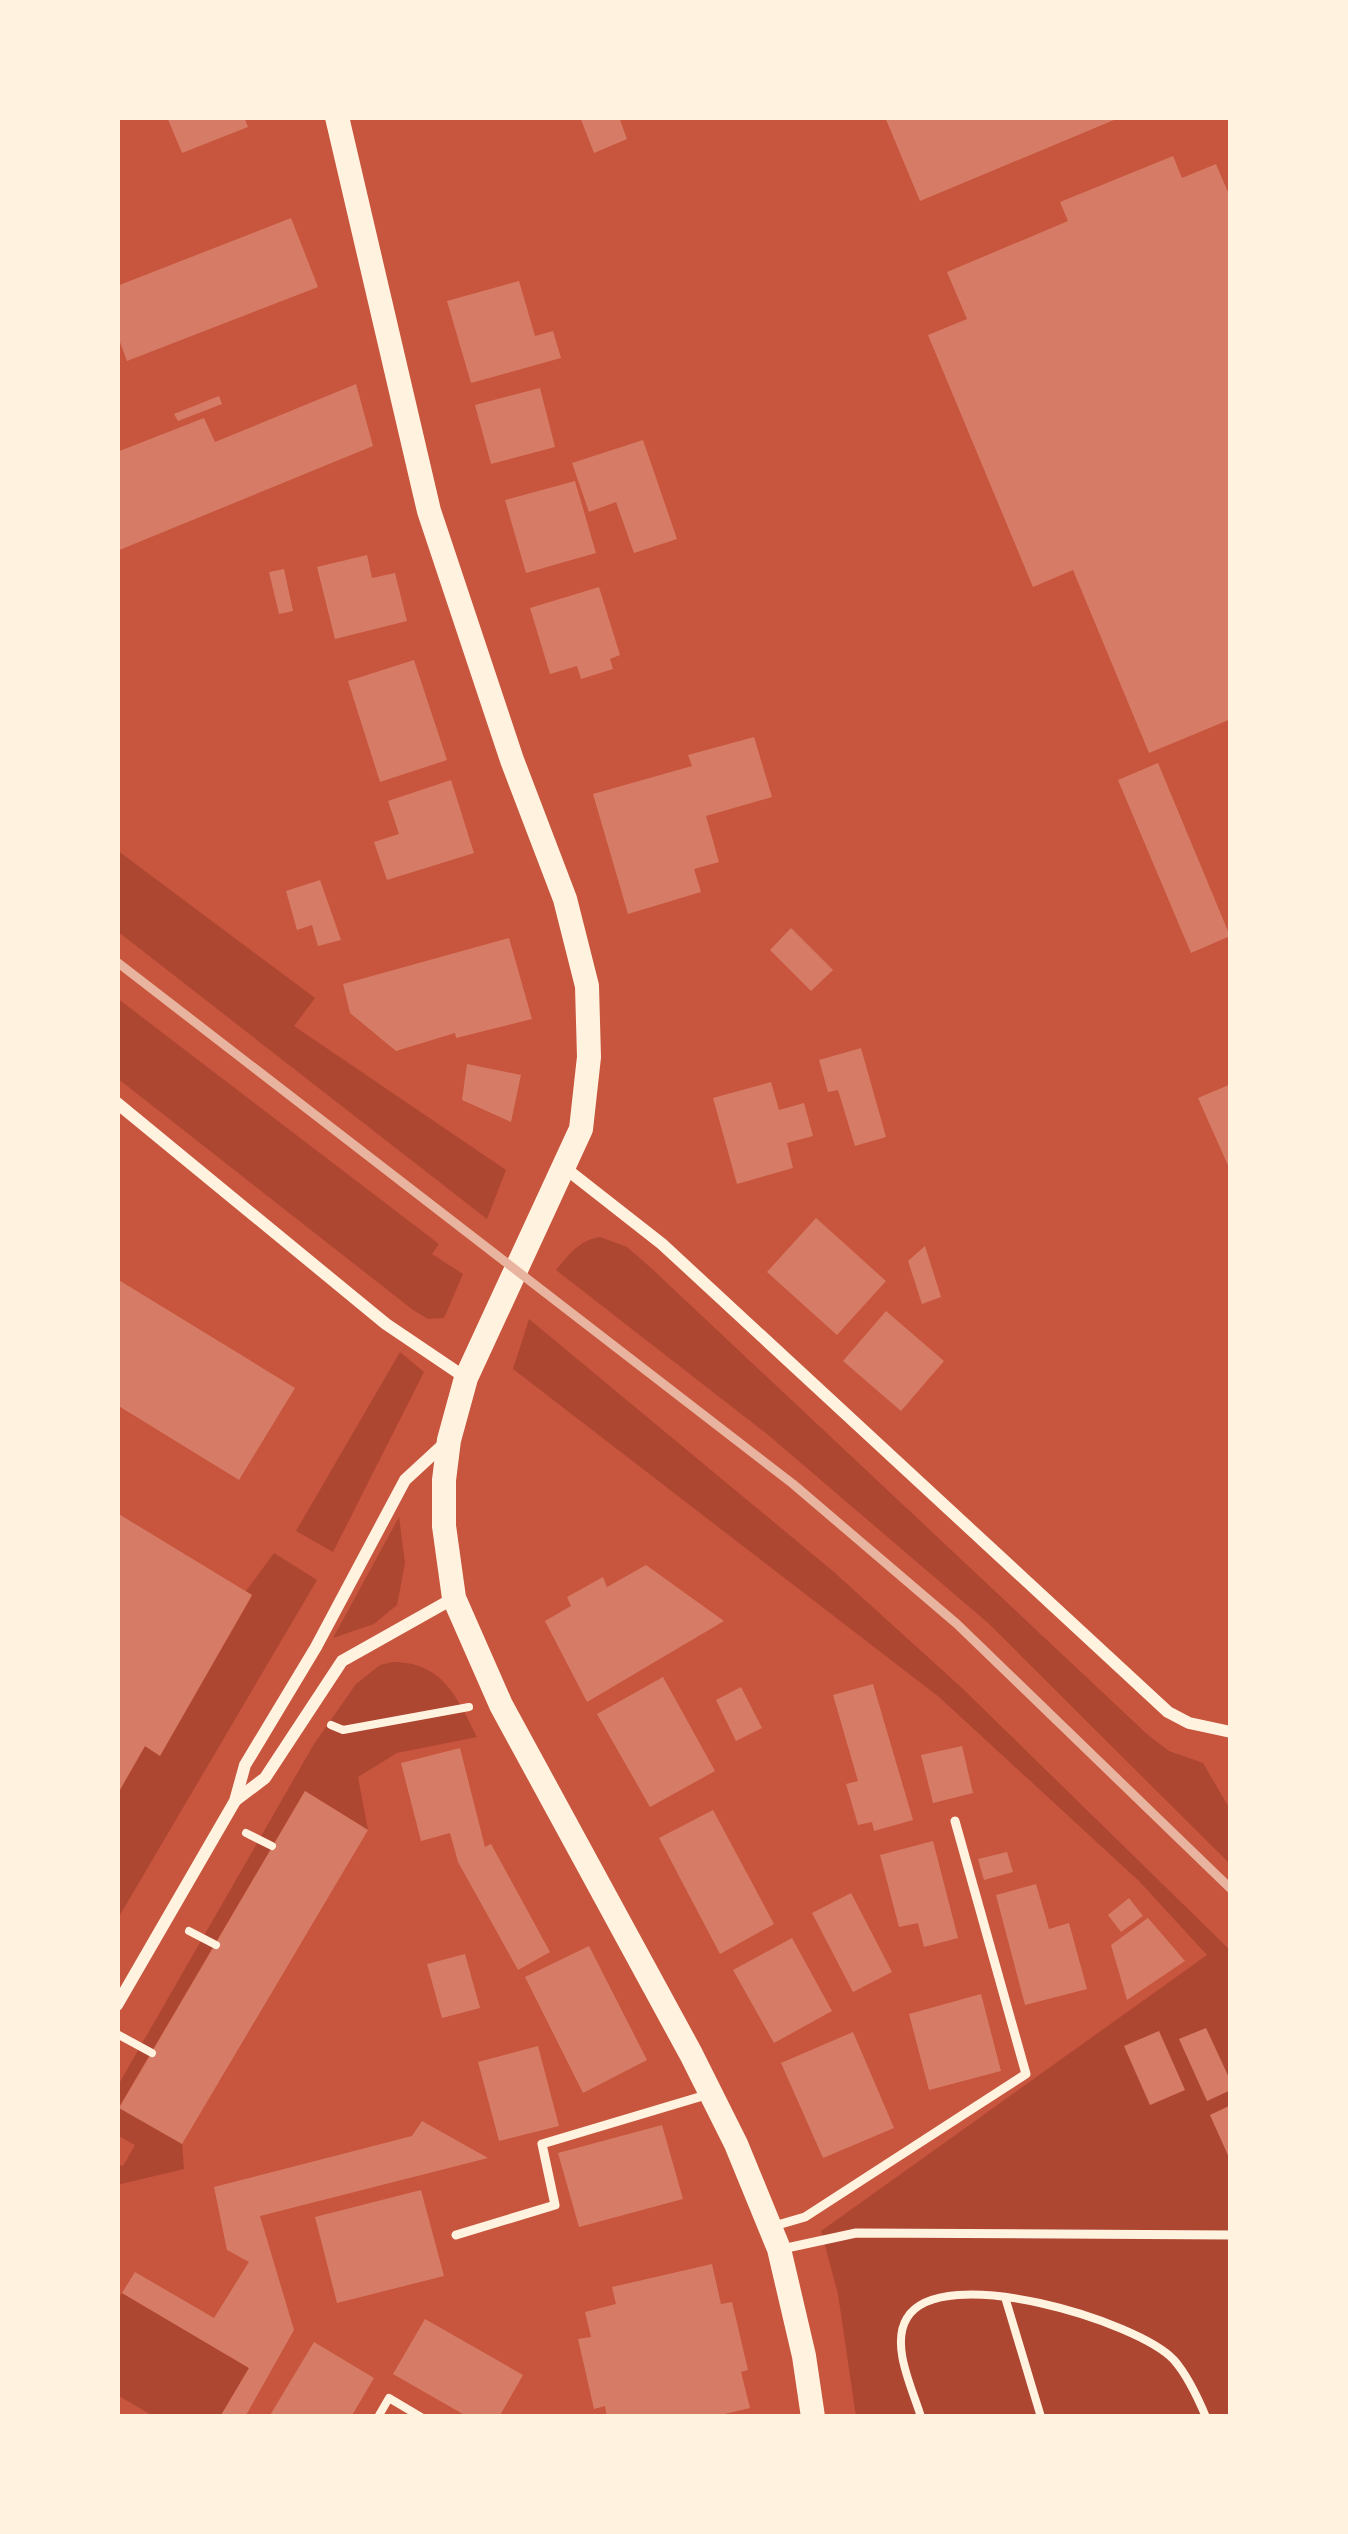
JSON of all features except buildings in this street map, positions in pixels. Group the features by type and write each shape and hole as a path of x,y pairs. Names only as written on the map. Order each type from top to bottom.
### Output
{"main road":[{"path":"337,117 429,511 512,760 565,899 587,986 586,1108 565,1168 466,1378 449,1440 445,1526 454,1598 491,1685 711,2093 775,2238 813,2417"}],"street":[{"path":"117,1103 386,1324 466,1378"},
{"path":"565,1168 662,1244 1168,1712 1189,1724 1231,1732"},
{"path":"117,2005 235,1801 245,1765 316,1647 405,1480 449,1440"},
{"path":"235,1801 265,1778 342,1661 454,1598"}],"lane":[{"path":"775,2238 1026,2074 955,1821"},
{"path":"456,2235 555,2205 542,2144 711,2093"},
{"path":"775,2238 856,2233 1231,2235"}],"path":[{"path":"331,1708 322,1720 343,1730 464,1710 470,1707 465,1696 491,1685"},
{"path":"117,2034 152,2053"},
{"path":"921,2417 901,2348 906,2319 921,2305 943,2296 1005,2297 1067,2309 1145,2338 1173,2359 1206,2417"},
{"path":"1005,2297 1041,2417"},
{"path":"378,2417 389,2398 421,2417"}],"shaded area":[{"path":"117,850 315,998 294,1026 506,1170 487,1219 117,931"},
{"path":"117,998 439,1244 432,1254 463,1274 444,1318 428,1319 413,1310 117,1078"},
{"path":"600,1237 627,1247 650,1267 1148,1735 1169,1751 1203,1763 1231,1811 1231,1865 987,1622 767,1434 556,1270 580,1245"},
{"path":"529,1319 834,1572 962,1688 1231,1951 1231,2417 856,2417 838,2294 821,2231 1207,1955 1139,1881 939,1697 513,1369"},
{"path":"400,1352 424,1372 333,1552 296,1531"},
{"path":"399,1517 405,1563 397,1605 374,1624 333,1638"},
{"path":"274,1553 317,1580 117,1920 117,1795 145,1746 160,1755 252,1596 246,1591"},
{"path":"392,1662 436,1675 455,1696 477,1737 397,1753 358,1777 368,1830 305,1791 119,2107 182,2143 184,2169 117,2185 117,2164 123,2166 135,2145 117,2135 117,2087 314,1744 356,1684 380,1665"},
{"path":"122,2293 249,2368 220,2417 155,2417 117,2395 117,2302"}],"railway":[{"path":"117,962 793,1484 957,1624 1231,1889"}]}
